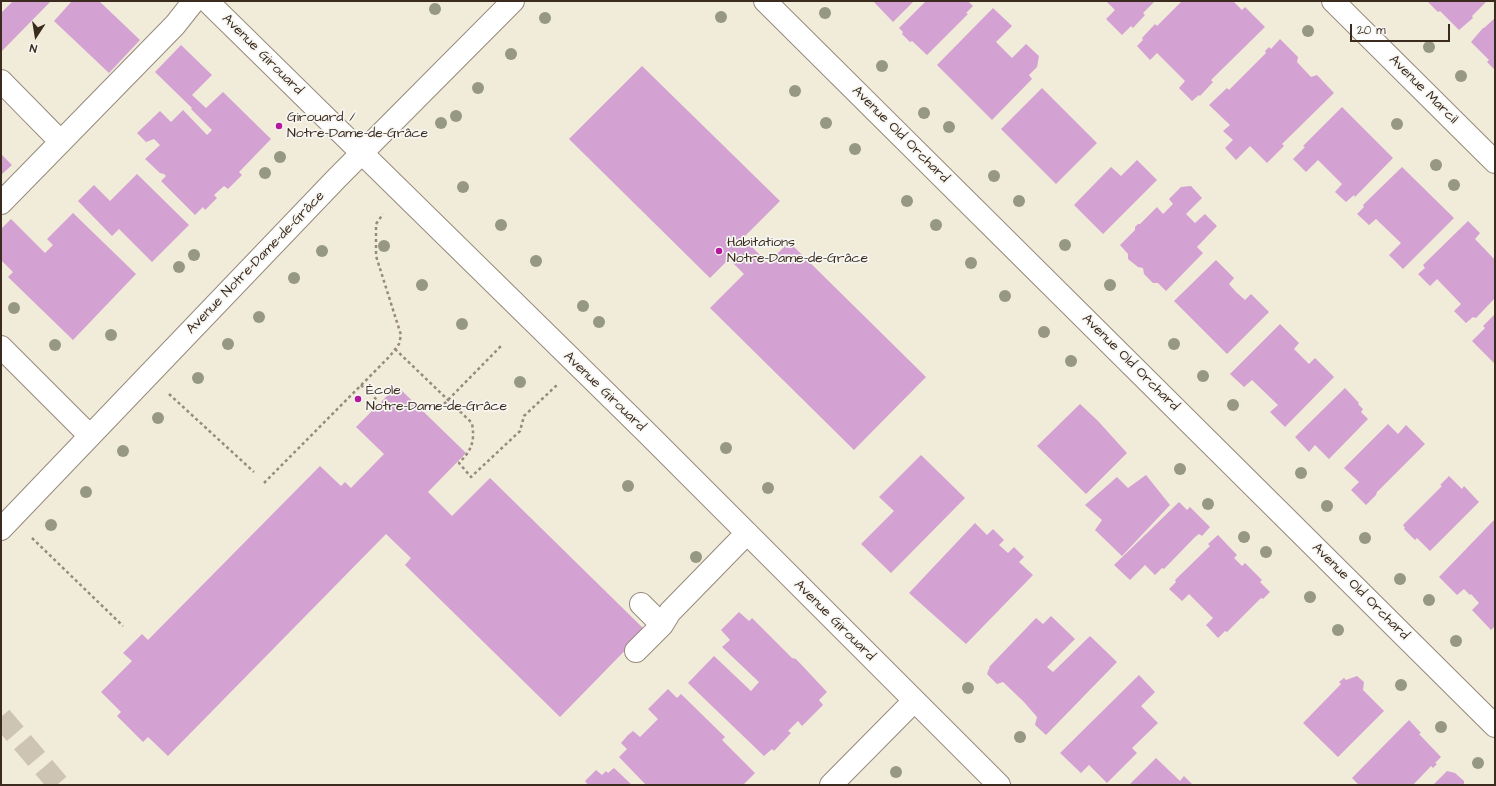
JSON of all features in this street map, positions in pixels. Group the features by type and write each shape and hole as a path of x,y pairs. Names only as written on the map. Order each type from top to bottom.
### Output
{"street":[{"path":"1,203 175,25 194,1"},
{"name":"Avenue Girouard","path":"207,1 747,533 999,785"},
{"name":"Avenue Notre-Dame-de-Grâce","path":"1,528 362,153 513,1"},
{"name":"Avenue Old Orchard","path":"764,1 1495,726"},
{"name":"Avenue Marcil","path":"1333,1 1495,162"},
{"path":"1,81 61,142"},
{"path":"1,347 90,436"},
{"path":"636,651 662,625 670,612 747,533"},
{"path":"641,604 662,625"},
{"path":"831,785 914,701"}],"path":[{"path":"264,483 361,385 399,344 401,335 376,256 376,224 381,217"},
{"path":"444,404 501,346"},
{"path":"395,348 472,423 472,446 468,454 459,464 471,477 520,430 524,416 548,393"},
{"path":"361,385 377,400"},
{"path":"166,391 254,472"},
{"path":"27,534 123,626"}],"building":[{"path":"13,1 51,1 2,51 1,13"},
{"path":"72,1 99,1 140,40 109,73 54,21"},
{"path":"873,1 914,1 893,22"},
{"path":"926,1 968,1 973,6 966,13 968,14 927,55 912,41 910,42 902,34 903,32 899,28"},
{"path":"1106,1 1155,1 1143,13 1145,15 1133,28 1131,26 1122,35 1106,19 1115,10"},
{"path":"1182,1 1233,1 1242,10 1245,7 1265,27 1211,80 1213,82 1200,96 1199,95 1192,101 1179,88 1185,81 1157,53 1150,60 1137,46 1155,24 1157,26"},
{"path":"1427,1 1487,1 1472,16 1473,18 1459,30 1440,11 1438,12"},
{"path":"993,8 1012,26 996,42 1012,58 1026,44 1039,56 1037,67 1029,75 1032,79 992,120 937,65"},
{"path":"1495,18 1495,70 1487,62 1489,60 1471,42 1483,28"},
{"path":"1280,39 1298,57 1297,62 1311,77 1317,75 1334,93 1282,144 1284,146 1267,163 1250,146 1236,160 1225,148 1233,140 1223,131 1230,125 1209,105 1227,88 1229,90 1266,53 1265,51 1269,47 1271,49"},
{"path":"181,45 212,75 192,95 206,108 223,92 271,139 239,172 242,175 228,189 224,186 214,195 217,198 205,210 203,207 195,215 161,181 166,176 160,173 145,159 160,145 154,139 146,142 137,133 160,111 171,122 183,110 207,135 212,130 155,72"},
{"name":"Habitations Notre-Dame-de-Grâce","path":"642,66 780,201 743,238 768,263 789,242 926,377 854,450 710,308 744,274 729,259 710,278 569,139"},
{"path":"1042,88 1097,143 1056,184 1001,129"},
{"path":"1342,107 1393,158 1355,197 1354,195 1346,202 1335,192 1342,184 1318,160 1306,172 1293,159 1305,147 1303,146"},
{"path":"1,154 12,165 1,175"},
{"path":"1137,160 1157,180 1103,234 1074,205 1111,167 1121,176"},
{"path":"1402,167 1454,218 1403,269 1389,255 1401,243 1376,219 1369,225 1357,214 1364,207 1363,205"},
{"path":"137,174 189,225 152,262 119,229 112,236 78,201 94,185 110,201"},
{"path":"1191,186 1202,198 1186,214 1195,223 1205,214 1217,226 1197,247 1203,253 1166,291 1158,283 1153,283 1144,274 1143,268 1138,267 1128,259 1128,254 1120,245 1135,230 1135,227 1157,207 1163,214 1173,204 1169,199 1181,187"},
{"path":"73,213 136,274 73,340 8,277 13,272 1,260 1,229 11,219 45,253 53,245 47,239"},
{"path":"1468,221 1480,233 1475,239 1495,260 1495,298 1476,318 1473,317 1466,323 1454,311 1461,304 1437,279 1430,286 1418,274 1425,268 1423,265"},
{"path":"1216,260 1234,278 1229,284 1236,292 1245,300 1251,294 1269,312 1227,354 1174,301"},
{"path":"1495,314 1495,364 1472,341 1485,328 1483,326"},
{"path":"1280,324 1299,343 1294,349 1309,364 1315,358 1334,377 1285,427 1270,412 1278,405 1252,380 1244,387 1230,374"},
{"path":"397,386 466,453 428,492 452,516 490,478 645,630 560,717 405,565 411,558 386,534 168,756 148,737 143,742 117,716 121,712 101,692 132,661 123,653 142,634 148,640 320,466 341,486 345,482 351,488 384,454 356,427"},
{"path":"1345,388 1359,403 1358,404 1363,409 1361,412 1368,419 1329,459 1315,445 1309,452 1295,437"},
{"path":"1080,404 1098,421 1127,453 1086,494 1037,446"},
{"path":"1388,424 1398,434 1406,425 1425,444 1366,505 1351,490 1359,482 1344,468"},
{"path":"921,455 965,498 891,573 861,544 894,511 879,497"},
{"path":"1146,475 1170,505 1122,556 1095,530 1102,520 1085,505 1117,477 1128,488"},
{"path":"1449,476 1462,489 1464,486 1479,502 1430,551 1417,538 1415,540 1404,529 1405,528 1403,525 1442,486 1440,485"},
{"path":"1179,502 1187,510 1190,507 1210,527 1202,536 1199,534 1195,537 1164,569 1162,568 1155,575 1145,565 1130,580 1114,565"},
{"path":"1495,519 1495,626 1491,630 1472,610 1479,603 1471,594 1470,595 1464,589 1457,595 1439,577"},
{"path":"975,523 987,535 993,529 1004,540 999,545 1008,553 1014,547 1024,557 1019,562 1033,575 966,644 909,593"},
{"path":"1218,535 1237,555 1234,558 1242,566 1245,563 1262,580 1260,582 1270,592 1263,599 1261,598 1227,632 1225,631 1218,638 1206,625 1213,618 1189,594 1182,601 1169,589 1176,582 1175,580 1210,546 1208,544"},
{"path":"739,612 749,621 752,618 792,658 796,659 827,692 819,700 823,705 802,726 798,721 788,731 791,733 774,751 772,749 764,756 688,683 714,656 751,691 759,682 722,647 730,640 721,630"},
{"path":"1051,616 1075,639 1047,667 1053,672 1090,636 1117,662 1046,735 1035,725 1037,717 1024,702 1003,682 997,684 987,674 990,666 1036,618 1043,624"},
{"path":"1139,675 1155,692 1141,706 1158,723 1132,748 1137,753 1107,783 1089,765 1081,773 1060,753"},
{"path":"1357,676 1364,682 1363,690 1384,711 1338,757 1303,723 1341,684 1339,682 1344,678 1346,680"},
{"path":"668,689 677,698 681,694 725,737 722,740 755,773 743,785 646,785 619,757 627,749 621,743 628,735 633,731 640,737 658,719 648,709"},
{"path":"1409,720 1421,733 1419,734 1441,757 1435,763 1437,764 1433,768 1431,766 1413,785 1359,785 1352,778"},
{"path":"1156,758 1180,781 1184,776 1193,785 1129,785"},
{"path":"614,768 632,785 588,785 585,781 596,770 602,775 606,771 608,773"},
{"path":"1447,771 1455,773 1464,781 1464,785 1433,785"}],"tunnel":[{"path":"1,717 59,785"}],"place":[{"name":"Girouard / Notre-Dame-de-Grâce","path":"279,126"},
{"name":"Habitations Notre-Dame-de-Grâce","path":"719,251"},
{"name":"École Notre-Dame-de-Grâce","path":"358,399"}]}
